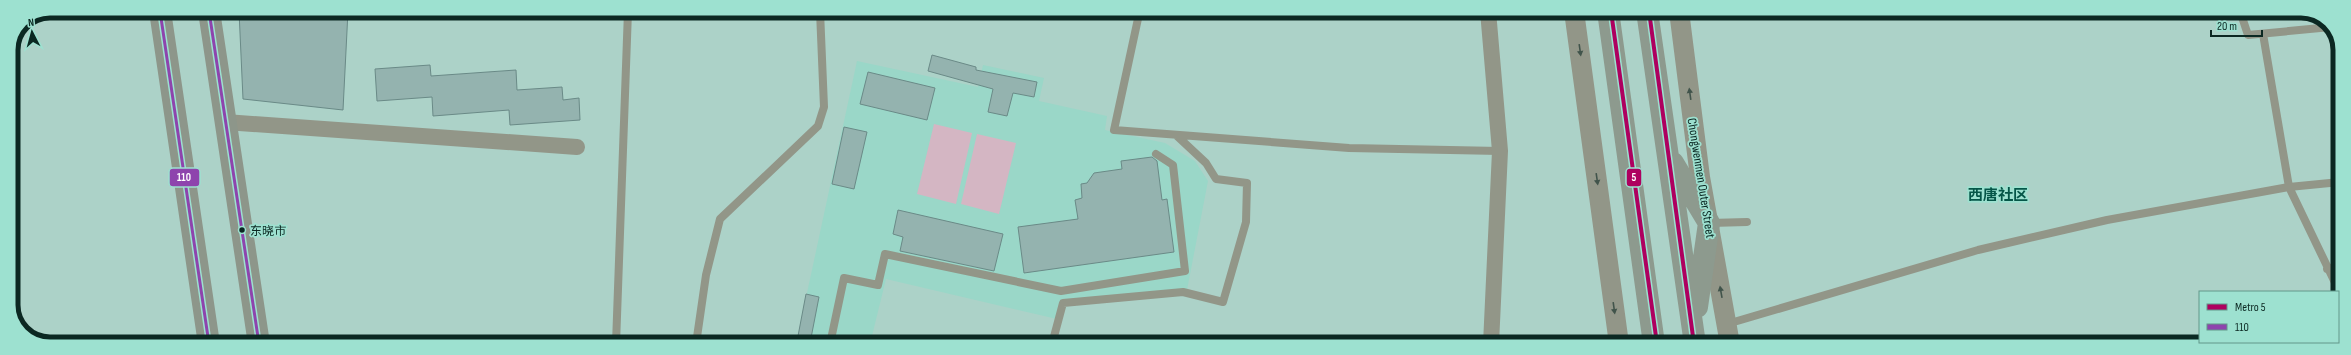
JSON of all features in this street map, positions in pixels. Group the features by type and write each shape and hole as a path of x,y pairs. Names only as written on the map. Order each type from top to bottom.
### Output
{"main road":[{"path":"161,18 208,337"},
{"path":"210,18 258,337"},
{"path":"1609,18 1653,337"},
{"path":"1648,18 1694,337"},
{"path":"1668,155 1709,223 1694,337"}],"street":[{"path":"1489,18 1500,151 1491,337"},
{"path":"1575,18 1618,337"},
{"name":"Chongwenmen Outer Street","path":"1680,18 1700,177 1729,337"},
{"path":"225,122 577,147"}],"lane":[{"path":"616,337 628,18"},
{"path":"697,337 706,275 720,219 818,126 824,107 820,18"},
{"path":"1138,18 1114,130 1349,148 1500,151"},
{"path":"2242,18 2248,35 2324,28"},
{"path":"2263,34 2289,187 2333,280"},
{"path":"1063,303 1183,292 1223,302 1246,222 1247,183 1216,179 1206,163 1176,135"},
{"path":"831,337 844,278 878,285 885,254 1062,291 1185,270 1173,165 1156,154"},
{"path":"1727,324 1978,250 2107,220 2289,187 2333,183"},
{"path":"1709,223 1747,222"},
{"path":"2327,269 2333,268"},
{"path":"1054,337 1063,303 1062,291"}],"shaded area":[{"path":"857,61 978,87 983,65 1044,78 1039,101 1107,116 1105,130 1165,143 1195,161 1208,181 1187,290 1062,301 1057,319 886,279 872,337 798,337"},
{"path":"934,124 972,133 956,204 917,194"},
{"path":"977,134 1016,143 999,214 961,204"}],"building":[{"path":"239,18 348,18 343,110 243,99"},
{"path":"932,55 976,67 976,70 1037,82 1034,97 1013,93 1007,116 988,112 993,89 928,71"},
{"path":"430,65 431,76 516,70 517,90 562,87 563,100 579,98 580,120 510,125 509,110 433,116 432,97 377,101 375,69"},
{"path":"868,72 935,88 927,120 860,104"},
{"path":"844,127 867,132 854,189 832,184"},
{"path":"1152,157 1157,161 1162,200 1167,199 1174,252 1024,273 1018,227 1078,219 1075,200 1082,198 1081,184 1087,183 1094,173 1122,169 1121,161"},
{"path":"898,210 1003,234 994,271 900,251 903,237 893,234"},
{"path":"806,294 819,297 811,337 798,336"}],"metro line":[{"name":"5","path":"1612,18 1656,337"},
{"name":"5","path":"1650,18 1693,337"}],"transit line":[{"name":"110","path":"161,18 208,337"},
{"name":"110","path":"210,18 258,337"}],"place":[{"name":"东晓市","path":"242,230"}],"district":[{"name":"西唐社区","path":"1998,195"}]}
